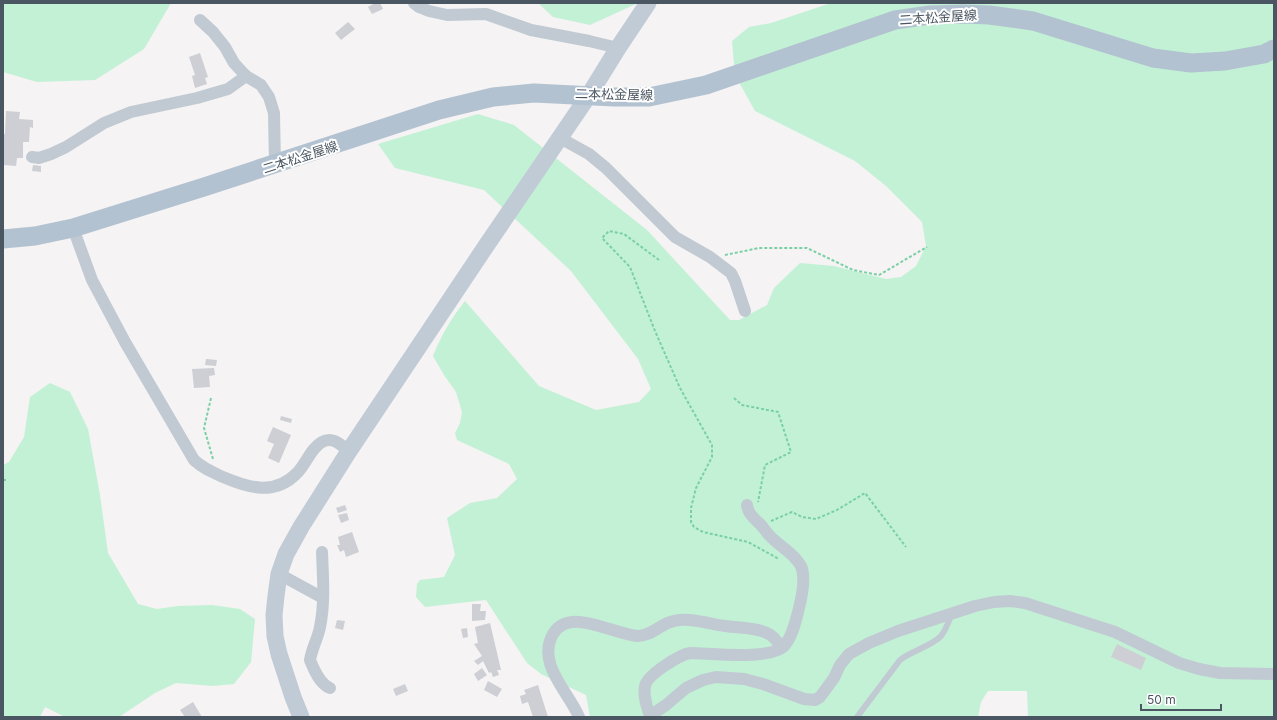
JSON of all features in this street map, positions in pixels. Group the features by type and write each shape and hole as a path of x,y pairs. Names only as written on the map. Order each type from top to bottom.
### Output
{"main road":[{"name":"二本松金屋線","path":"3,240 35,236 73,228 159,202 439,110 493,97 534,93 589,94 614,97 649,97 681,91 706,84 895,20 930,15 989,14 1034,21 1153,58 1191,63 1225,61 1264,54 1274,49"}],"street":[{"path":"414,3 429,11 447,14 486,14 531,30 618,48"},
{"path":"301,717 279,654 275,636 275,608 279,574 286,554 301,527 349,451 560,138 648,3"},
{"path":"200,20 213,32 225,47 234,63 246,76 262,85 269,97 274,113 275,164"},
{"path":"32,157 39,158 51,154 66,147 104,123 131,112 197,98 228,89 246,76"},
{"path":"560,138 589,154 606,168 675,237 710,257 730,273 735,281 745,311"},
{"path":"73,228 92,280 124,342 194,460 203,468 239,484 268,488 278,486 289,480 298,472 313,451 322,442 334,440 349,451"},
{"path":"747,505 749,513 762,525 769,535 796,559 801,566 803,574 801,600 796,622 788,640 782,648 770,653 755,655 690,653 681,655 665,665 645,684 644,695 656,715 686,688 703,680 716,677 744,679 763,684 804,699 815,700 820,697 834,678 840,665 849,654 869,643 898,631 952,613 994,602 1010,601 1025,603 1114,632 1179,662 1199,669 1220,673 1274,674"},
{"path":"322,552 323,598 320,627 310,660 320,679 330,688"},
{"path":"279,574 323,598"},
{"path":"579,717 552,670 548,656 550,640 562,625 579,623 595,624 624,633 641,636 653,632 667,623 688,620 758,630 773,637 782,648"}],"lane":[{"path":"857,717 900,660 905,656 936,641 941,636 952,613"}],"path":[{"path":"659,260 624,234 608,231 602,238 630,267 655,331 680,388 712,445 712,457 696,488 691,508 691,522 694,527 703,532 748,542 780,560"},
{"path":"710,257 759,248 806,248 853,270 879,275 927,247"},
{"path":"211,398 204,428 217,474"},
{"path":"734,398 742,405 778,412 791,452 765,465 757,504 747,505"},
{"path":"3,480 8,480"},
{"path":"762,525 792,512 802,517 816,519 837,510 865,493 906,547"}],"green space":[{"path":"3,3 171,3 144,49 95,80 37,82 3,72"},
{"path":"538,3 638,3 590,25 553,17"},
{"path":"831,3 1274,3 1274,717 1028,717 1027,691 988,691 981,702 978,717 590,717 586,695 541,674 527,663 486,600 425,607 416,597 417,584 420,580 444,577 455,555 447,518 470,503 497,498 517,479 509,464 457,440 455,433 460,423 462,412 456,392 433,356 447,327 465,301 539,386 596,410 639,402 651,389 638,359 571,271 484,190 395,168 378,144 478,114 514,125 647,230 730,320 739,320 767,305 774,288 800,263 834,266 886,279 901,277 916,266 926,246 922,222 886,186 855,161 755,111 735,75 732,41 749,27 771,23"},
{"path":"50,383 70,392 88,429 100,495 108,553 138,604 157,609 178,606 212,605 240,609 255,619 251,662 234,684 213,686 176,683 155,693 119,717 65,717 45,707 40,717 3,717 3,465 9,462 24,437 30,397"}],"building":[{"path":"375,3 380,3 383,9 372,14 368,7"},
{"path":"348,22 355,29 341,40 335,33"},
{"path":"200,53 208,77 205,78 207,84 195,88 192,76 195,75 189,57"},
{"path":"6,111 20,112 19,119 33,120 33,128 30,127 29,142 23,142 23,158 17,158 16,166 4,165 3,134 5,134"},
{"path":"33,165 41,166 41,172 32,171"},
{"path":"206,359 217,360 216,366 205,365"},
{"path":"214,368 215,375 209,376 210,387 194,388 192,369"},
{"path":"281,416 292,419 291,423 280,420"},
{"path":"273,427 291,435 279,463 268,458 274,444 267,441"},
{"path":"345,505 347,510 338,513 336,508"},
{"path":"347,513 349,520 341,523 338,515"},
{"path":"352,532 359,552 346,557 344,550 340,552 337,545 340,545 338,537"},
{"path":"472,604 481,604 480,611 486,611 485,620 472,621"},
{"path":"337,620 345,621 343,630 335,628"},
{"path":"490,623 501,670 497,670 499,675 493,677 491,672 489,673 483,661 478,665 474,661 482,656 474,644 478,643 475,627"},
{"path":"467,628 468,637 463,638 461,629"},
{"path":"1117,644 1146,658 1141,670 1111,657"},
{"path":"482,668 487,675 478,681 474,674"},
{"path":"488,681 502,689 497,697 484,690"},
{"path":"405,684 408,691 396,696 393,689"},
{"path":"538,685 548,717 533,717 528,702 522,704 520,696 526,694 524,690"},
{"path":"193,702 202,717 185,717 180,710"}]}
